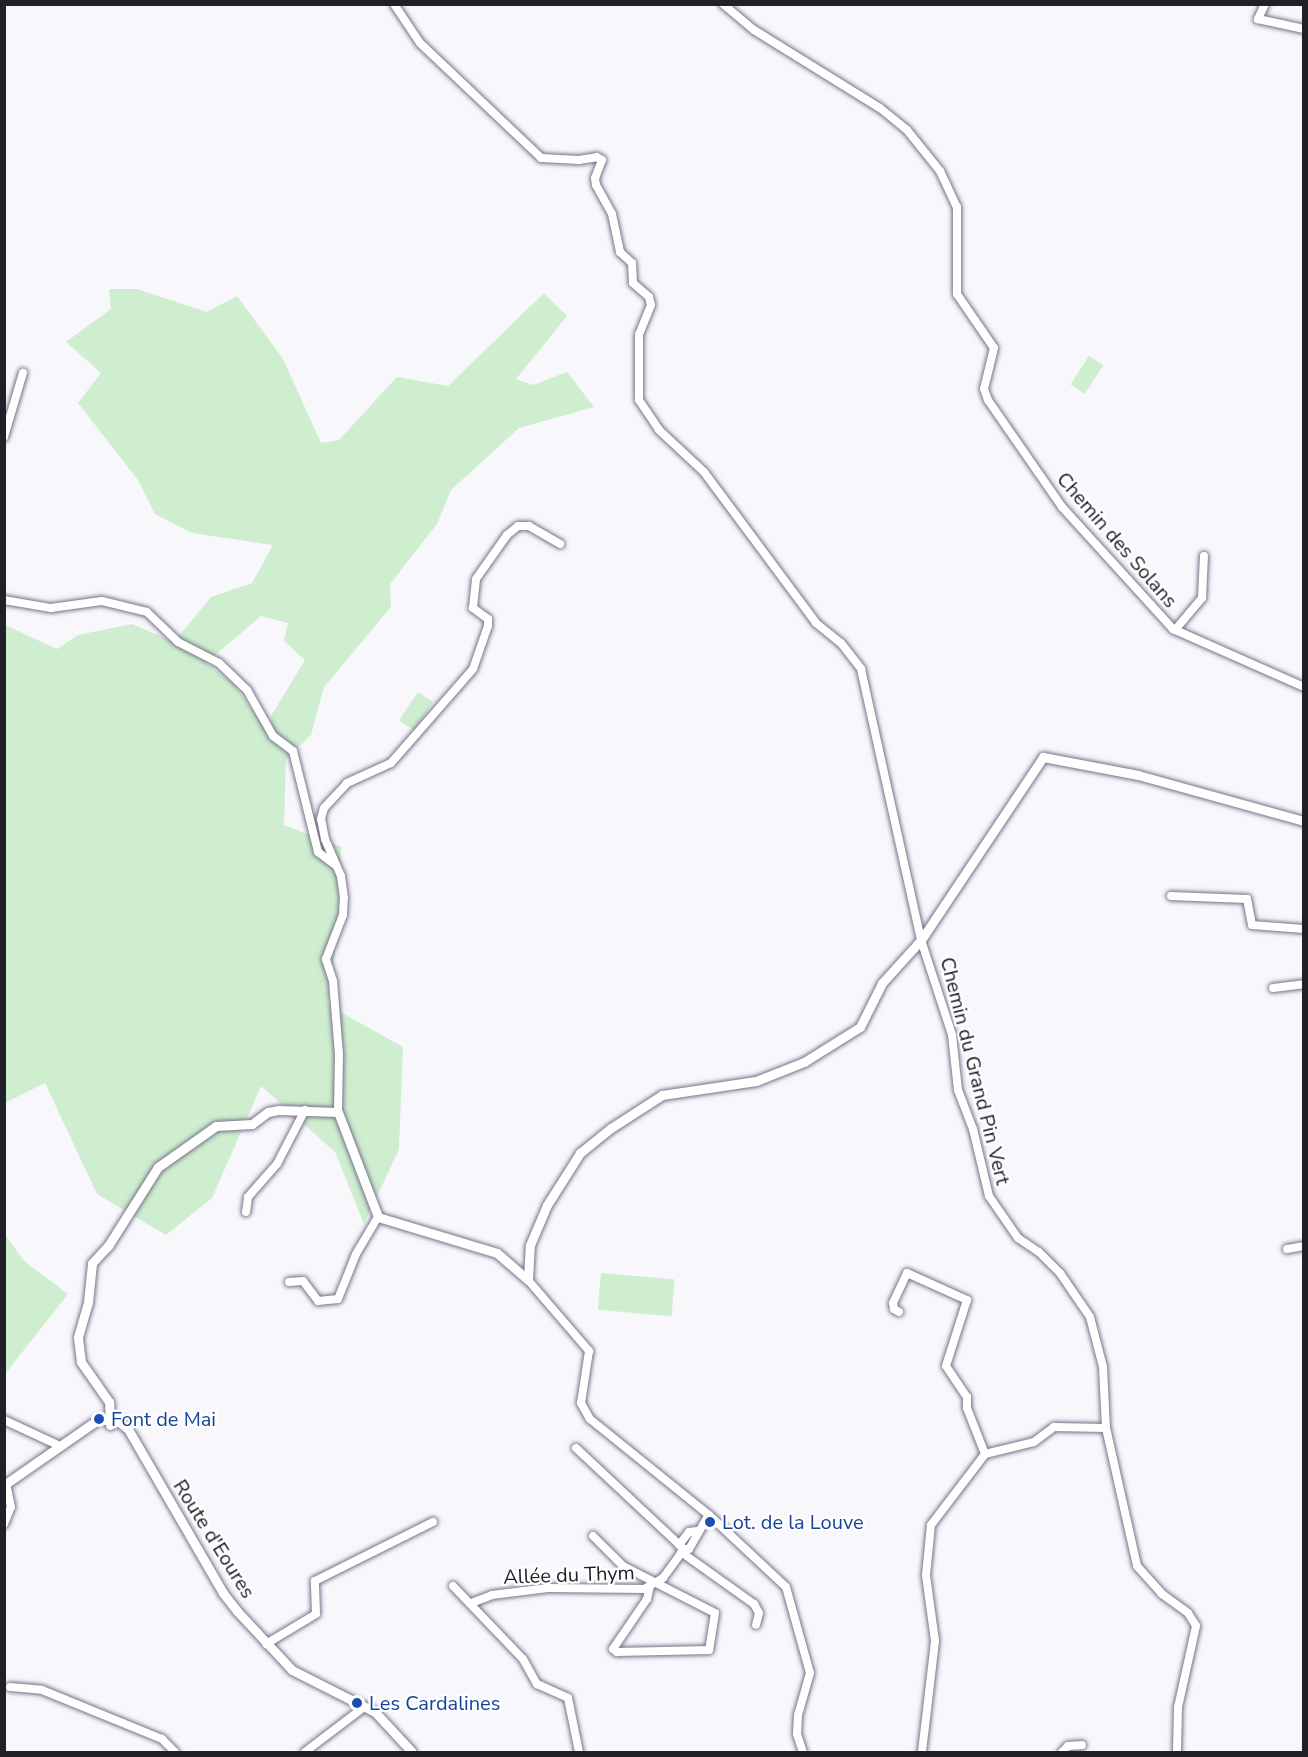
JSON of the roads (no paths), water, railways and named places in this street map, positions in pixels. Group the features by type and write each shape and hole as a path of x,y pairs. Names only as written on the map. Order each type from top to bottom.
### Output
{"street":[{"name":"Chemin des Solans","path":"723,4 754,30 880,108 926,151 957,207 957,294 994,348 984,389 988,400 1062,507 1175,630 1304,687"},
{"path":"1265,4 1258,19 1304,29"},
{"name":"Chemin du Grand Pin Vert","path":"394,5 420,43 541,158 579,160 597,157 603,160 595,178 596,185 612,214 620,252 632,263 633,283 650,297 651,305 639,334 639,400 659,430 704,472 816,623 841,643 861,669 921,940 952,1035 958,1090 973,1129 989,1196 1018,1238 1040,1251 1060,1273 1090,1317 1103,1367 1106,1428 1137,1566 1162,1594 1188,1612 1196,1626 1178,1707 1177,1752"},
{"path":"4,437 23,374"},
{"path":"378,1217 338,1112 339,1054 333,981 326,959 343,915 341,876 323,829 324,808 347,783 391,763 473,669 488,626 488,620 473,608 476,579 501,544 518,526 529,526 560,544"},
{"path":"1175,630 1202,598 1204,556"},
{"path":"4,600 51,608 102,601 147,612 162,630 226,668 247,690 273,736 293,751 318,852 335,865"},
{"path":"528,1280 530,1245 547,1205 580,1154 633,1112 662,1095 756,1081 804,1062 860,1027 882,983 921,940 1045,756 1090,768 1138,775 1304,821"},
{"path":"1171,896 1247,899 1252,925 1304,929"},
{"path":"1273,988 1304,984"},
{"path":"4,1524 10,1508 5,1485 82,1432 110,1421 104,1390 81,1362 78,1337 94,1257 108,1245 167,1158 216,1126 252,1124 268,1112 305,1110 338,1112"},
{"path":"246,1212 248,1197 277,1164 305,1110"},
{"path":"378,1217 497,1253 528,1280 589,1350 589,1366 581,1392 584,1410 774,1575 791,1600 810,1673 798,1715 803,1752"},
{"path":"289,1282 303,1281 318,1301 338,1299 356,1254 378,1217"},
{"path":"1287,1249 1304,1246"},
{"path":"899,1312 894,1309 894,1303 907,1273 967,1300 946,1366 967,1397 967,1408 985,1454"},
{"path":"4,1420 60,1446"},
{"name":"Route d'Eoures","path":"110,1421 135,1444 223,1593 266,1644 292,1670 364,1707 391,1727 412,1752"},
{"path":"922,1752 935,1641 927,1584 928,1532 985,1454 1034,1442 1054,1427 1106,1428"},
{"path":"576,1448 683,1549 754,1604 759,1613 756,1625"},
{"name":"Allée du Thym","path":"474,1602 492,1595 549,1588 628,1591 653,1584 683,1549 689,1532 697,1531 708,1517"},
{"path":"266,1644 316,1614 315,1581 433,1522"},
{"path":"593,1536 623,1566 653,1584 715,1612 709,1650 617,1652 613,1649 646,1599 653,1584"},
{"path":"453,1586 524,1659 537,1684 568,1698 579,1752"},
{"path":"10,1687 42,1690 162,1739 175,1752"},
{"path":"305,1752 364,1707"},
{"path":"1062,1752 1068,1746 1082,1746"}],"place":[{"name":"Font de Mai","path":"99,1419"},
{"name":"Lot. de la Louve","path":"710,1522"},
{"name":"Les Cardalines","path":"357,1703"}]}
